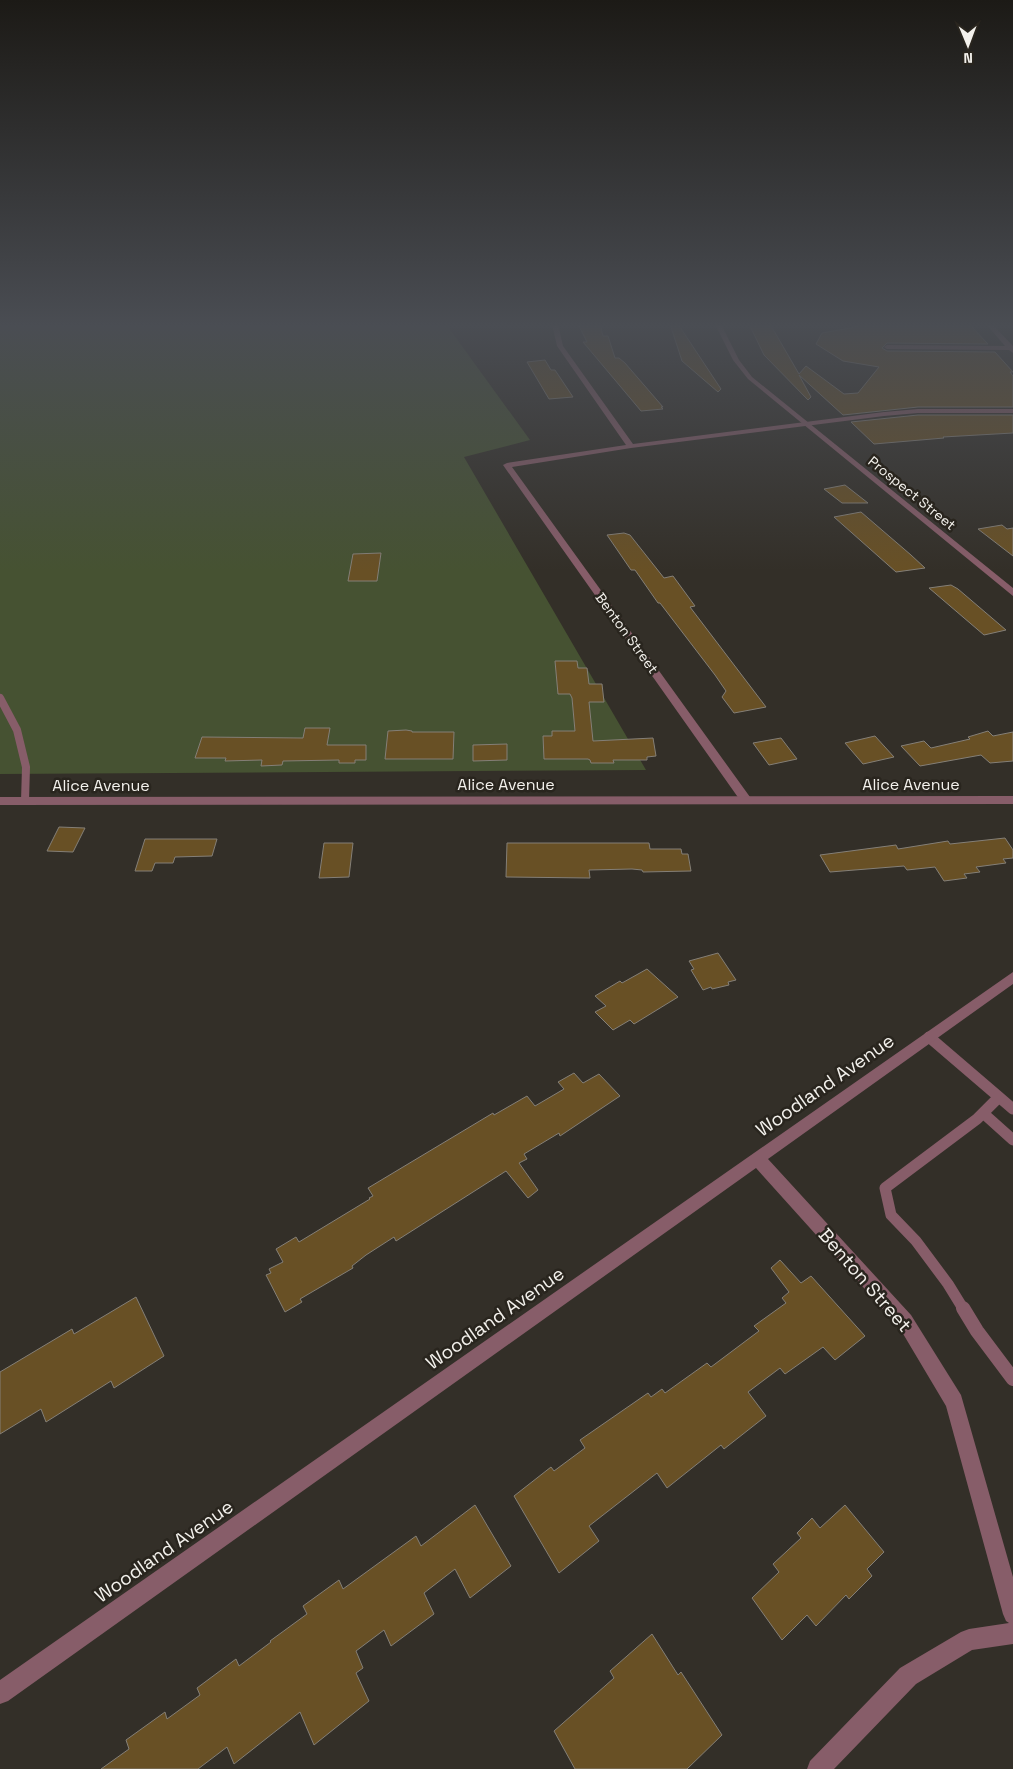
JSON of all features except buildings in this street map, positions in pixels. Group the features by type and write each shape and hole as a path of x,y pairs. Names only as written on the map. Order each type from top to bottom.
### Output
{"street":[{"path":"603,407 631,446 807,423 918,411 1013,411"},
{"name":"Prospect Street","path":"786,407 1013,593"},
{"name":"Benton Street","path":"631,446 507,465 746,800"},
{"name":"Alice Avenue","path":"0,801 1013,800"},
{"name":"Woodland Avenue","path":"0,1692 758,1159 1013,977"},
{"name":"Benton Street","path":"758,1159 904,1321 954,1402 1013,1614"},
{"path":"818,1769 908,1676 969,1640 1013,1633"}],"lane":[{"path":"0,698 17,730 26,767 25,801"},
{"path":"930,1037 1013,1109"},
{"path":"999,1097 983,1113 885,1188 891,1215 916,1240 948,1284 977,1331 1013,1379"},
{"path":"983,1113 1013,1140"}],"green space":[{"path":"0,407 506,407 530,440 464,457 646,770 0,774"}]}
